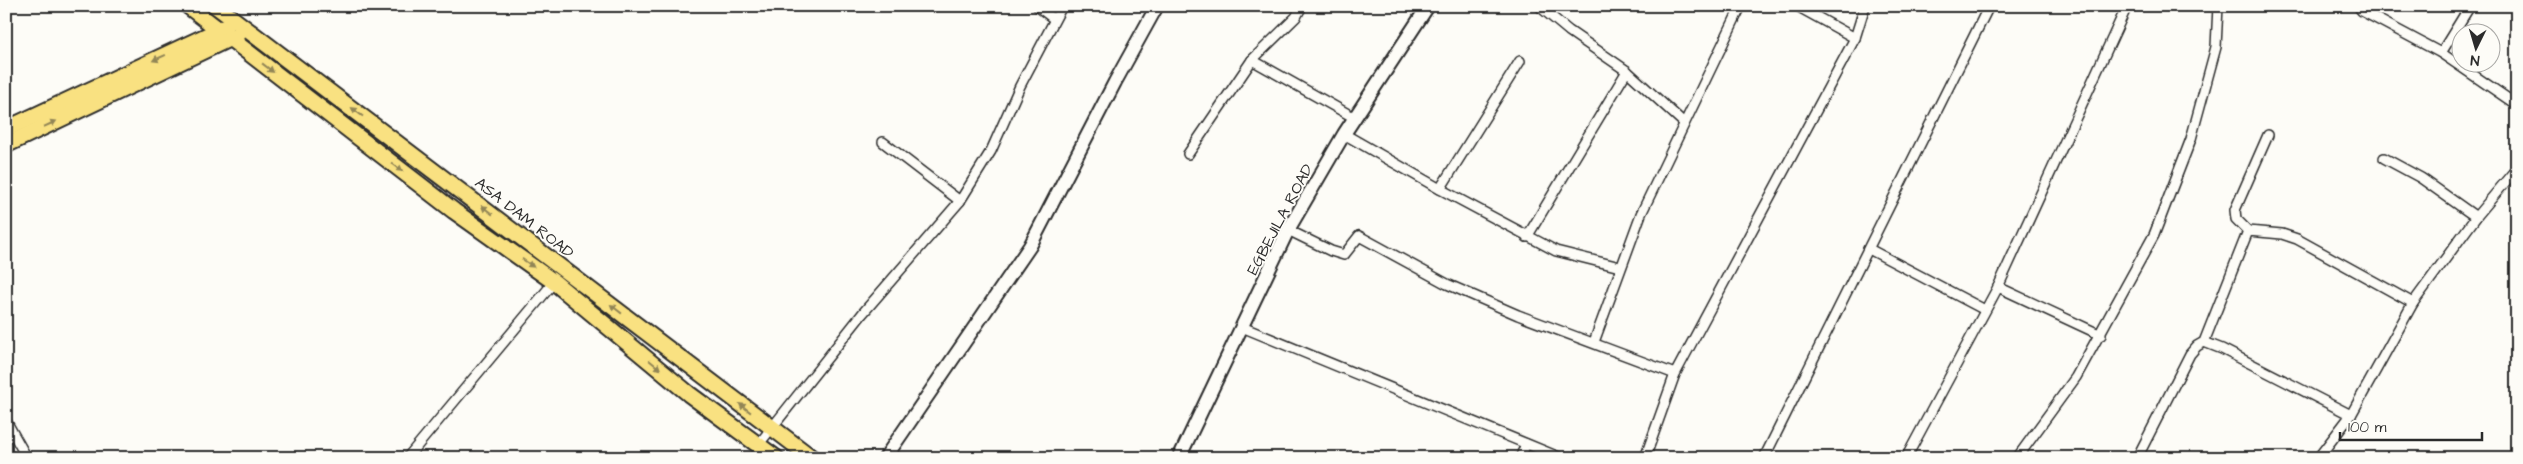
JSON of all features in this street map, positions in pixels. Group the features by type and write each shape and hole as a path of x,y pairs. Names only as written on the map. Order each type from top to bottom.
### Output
{"main road":[{"name":"ASA DAM ROAD","path":"216,6 812,458"},
{"name":"ASA DAM ROAD","path":"189,7 454,211 554,282 689,394 760,444 776,458"},
{"path":"189,7 195,30 190,44"},
{"path":"6,129 27,128 209,49 225,35 241,26"},
{"path":"6,145 27,128 190,44 225,35"},
{"path":"209,49 230,50 252,56"}],"street":[{"path":"1037,6 1054,18"},
{"path":"760,444 863,313 960,201 991,151 1054,18 1062,6"},
{"path":"885,458 1030,246 1115,82 1157,6"},
{"path":"1188,154 1252,60 1296,17 1302,6"},
{"name":"EGBEJILA ROAD","path":"1179,458 1288,230 1344,134 1428,6"},
{"path":"1539,6 1569,31 1627,71 1684,123"},
{"path":"1594,342 1641,214 1742,6"},
{"path":"1801,7 1831,6"},
{"path":"1645,458 1675,374 1855,38 1865,6"},
{"path":"1764,458 1989,6"},
{"path":"1906,458 1998,287 2127,6"},
{"path":"2017,458 2076,377 2101,335 2154,235 2191,139 2216,47 2218,6"},
{"path":"2358,6 2362,11 2441,53 2517,105"},
{"path":"2441,53 2470,6"},
{"path":"1801,7 1855,38"},
{"path":"1252,60 1355,118"},
{"path":"1440,189 1520,61"},
{"path":"1527,237 1627,71"},
{"path":"1344,134 1440,189 1556,251 1620,267"},
{"path":"2268,135 2235,210 2236,219 2248,231 2282,234 2297,239 2413,303"},
{"path":"883,142 960,201"},
{"path":"2384,158 2421,178 2476,218"},
{"path":"2318,458 2351,415 2413,303 2476,218 2517,168"},
{"path":"1288,230 1331,251 1344,255 1359,236 1447,284 1518,315 1675,374"},
{"path":"2137,458 2190,354 2197,346 2204,342 2248,231"},
{"path":"1869,249 1985,310"},
{"path":"407,458 554,282"},
{"path":"1998,287 2101,335"},
{"path":"1242,327 1561,458"},
{"path":"2204,342 2222,348 2351,415"},
{"path":"6,421 27,458"},
{"path":"1520,458 1526,444"}]}
